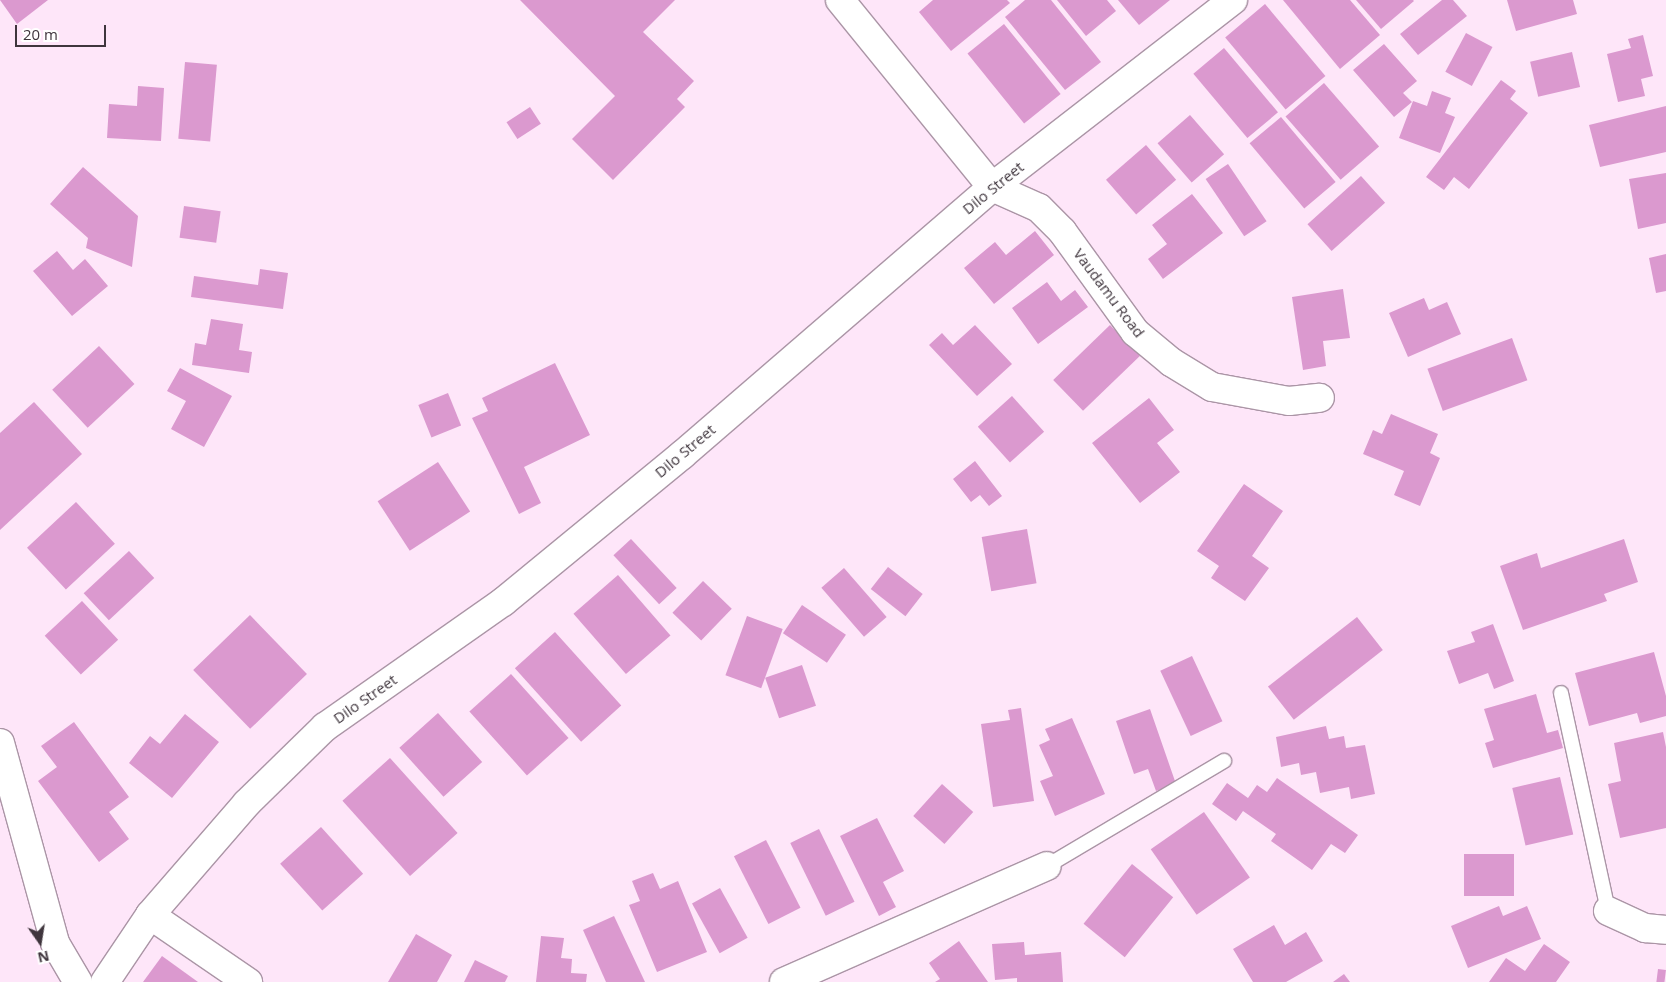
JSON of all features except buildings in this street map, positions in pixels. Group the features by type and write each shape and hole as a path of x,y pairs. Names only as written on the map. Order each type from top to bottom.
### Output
{"street":[{"path":"840,0 992,187"},
{"name":"Dilo Street","path":"105,982 150,915 247,803 325,727 503,602 682,454 992,187 1234,0"},
{"name":"Vaudamu Road","path":"992,187 1045,214 1062,231 1135,332 1171,362 1212,386 1289,401 1320,398"},
{"path":"0,743 56,943 78,982"},
{"path":"784,982 1047,866"},
{"path":"1608,911 1645,928 1666,930"},
{"path":"150,915 248,982"}],"lane":[{"path":"1561,693 1608,911"},
{"path":"1047,866 1224,761"}]}
